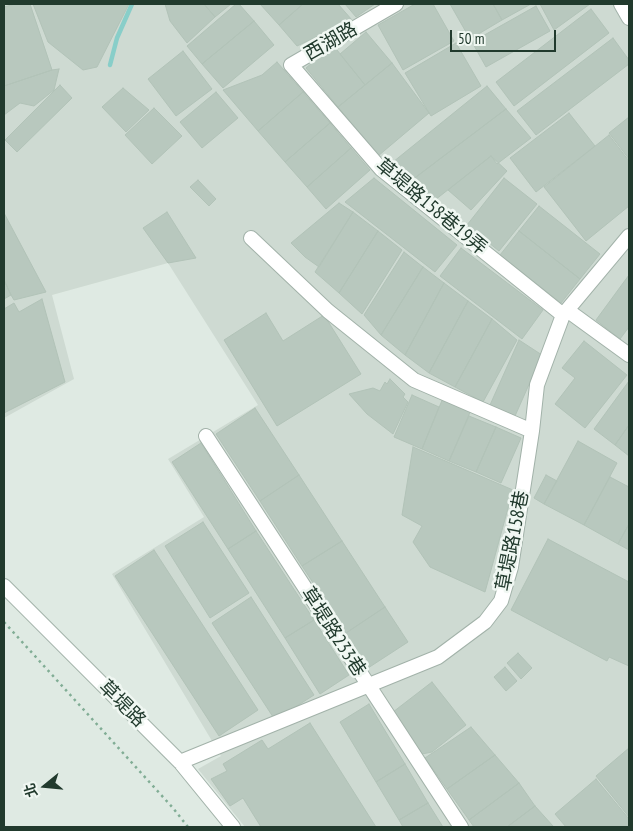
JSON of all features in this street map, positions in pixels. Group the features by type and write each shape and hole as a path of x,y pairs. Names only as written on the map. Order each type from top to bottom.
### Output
{"street":[{"name":"西湖路","path":"291,65 396,4"},
{"path":"621,4 629,18"},
{"name":"草堤路158巷19弄","path":"291,65 382,169 565,313 629,355"},
{"name":"草堤路158巷","path":"180,762 438,657 485,622 501,601 511,567 538,385 565,313 629,236"},
{"path":"251,238 328,311 414,380 532,431"},
{"name":"草堤路233巷","path":"206,436 461,827"},
{"name":"草堤路","path":"4,586 180,762 233,827"}],"path":[{"path":"4,622 188,827"}],"shaded area":[{"path":"4,4 629,4 629,827 245,827 198,769 221,756 112,574 204,517 168,459 258,405 168,263 52,295 74,379 4,418"}],"building":[{"path":"15,4 30,4 52,70 4,86 4,7"},
{"path":"33,4 129,4 97,67 83,70 48,42"},
{"path":"165,4 204,4 215,17 187,43 170,21"},
{"path":"204,4 231,4 215,17"},
{"path":"236,4 239,4 254,21 202,64 187,46"},
{"path":"260,4 303,4 279,25"},
{"path":"303,4 338,4 352,20 297,46 279,25"},
{"path":"345,4 375,4 356,17"},
{"path":"415,4 433,4 454,41 403,70 378,25"},
{"path":"450,4 493,4 502,20 470,39"},
{"path":"493,4 531,4 502,20"},
{"path":"540,4 590,4 554,30"},
{"path":"536,6 550,31 486,67 472,42"},
{"path":"591,9 609,33 514,106 496,82"},
{"path":"254,21 274,45 223,88 202,64"},
{"path":"366,32 392,63 365,85 340,54"},
{"path":"613,38 629,60 629,64 536,135 517,111"},
{"path":"456,43 481,86 431,116 405,73"},
{"path":"333,45 365,85 338,107 306,68"},
{"path":"183,51 212,89 176,116 148,79"},
{"path":"277,62 303,92 258,131 223,90 262,75"},
{"path":"392,63 429,113 378,156 338,107"},
{"path":"59,69 54,90 34,106 20,103 4,115 4,86"},
{"path":"60,85 72,98 17,152 5,140"},
{"path":"487,86 506,109 412,180 393,162"},
{"path":"123,88 149,110 126,132 102,107"},
{"path":"216,92 238,118 202,148 180,122"},
{"path":"303,92 330,123 285,162 258,131"},
{"path":"154,108 182,136 152,164 125,135"},
{"path":"506,109 531,138 497,164 491,156 435,200 412,180"},
{"path":"569,113 595,146 536,192 510,158"},
{"path":"629,117 629,159 609,133"},
{"path":"330,123 351,148 307,187 285,162"},
{"path":"609,135 629,161 629,206 586,241 544,187"},
{"path":"351,148 370,170 326,209 307,187"},
{"path":"491,156 507,171 471,210 448,190"},
{"path":"374,178 457,245 435,272 345,202"},
{"path":"504,178 537,204 499,251 467,225"},
{"path":"198,180 216,199 209,206 190,187"},
{"path":"339,203 353,212 319,267 305,257 291,243"},
{"path":"539,206 600,254 580,279 519,231"},
{"path":"167,212 196,258 168,263 143,228"},
{"path":"353,212 378,231 339,293 315,272"},
{"path":"4,213 46,292 14,300 11,295 4,280"},
{"path":"378,231 402,250 362,314 339,293"},
{"path":"519,231 580,279 561,303 500,255"},
{"path":"461,248 543,310 522,339 440,276"},
{"path":"404,252 423,267 381,335 364,315"},
{"path":"423,267 444,283 405,355 381,335"},
{"path":"629,275 629,327 620,339 596,320"},
{"path":"4,280 11,295 4,299"},
{"path":"444,283 468,301 429,373 405,355"},
{"path":"42,299 65,382 4,413 4,309 14,303 19,312"},
{"path":"468,301 492,319 455,387 429,373"},
{"path":"266,313 283,341 324,315 361,374 277,426 224,340"},
{"path":"492,319 517,340 483,402 455,387"},
{"path":"519,340 542,355 515,416 490,405"},
{"path":"584,341 627,375 585,428 555,404 575,378 562,368"},
{"path":"390,379 405,394 403,397 408,402 393,434 367,414 349,394 373,388 380,391 385,382 387,384"},
{"path":"629,381 629,425 615,445 594,429"},
{"path":"412,395 439,407 422,449 394,437"},
{"path":"443,398 471,410 449,461 422,449"},
{"path":"255,408 299,475 260,501 216,434"},
{"path":"469,416 496,427 476,472 449,461"},
{"path":"629,425 629,456 615,445"},
{"path":"496,427 521,438 501,483 476,472"},
{"path":"578,441 617,463 584,525 544,504"},
{"path":"201,443 256,531 228,549 172,462"},
{"path":"413,447 513,490 485,592 430,567 413,542 422,526 402,515"},
{"path":"299,475 342,541 302,566 260,501"},
{"path":"546,475 557,481 544,504 534,498"},
{"path":"610,477 629,487 629,524 618,544 584,525"},
{"path":"203,522 249,593 210,618 165,546"},
{"path":"629,524 629,550 618,544"},
{"path":"256,531 314,620 285,638 228,549"},
{"path":"548,539 629,582 629,666 609,657 607,661 511,610"},
{"path":"342,541 385,607 346,633 302,566"},
{"path":"154,550 258,710 219,736 115,576"},
{"path":"251,597 314,695 275,720 212,623"},
{"path":"385,607 408,642 368,668 346,633"},
{"path":"314,620 349,675 320,694 285,638"},
{"path":"518,653 532,668 521,679 507,663"},
{"path":"505,667 517,681 506,691 494,677"},
{"path":"432,682 466,725 432,752 422,754 393,712"},
{"path":"369,704 405,764 376,782 340,722"},
{"path":"310,723 376,827 261,827 243,798 230,806 211,779 227,771 223,764 262,740 268,749"},
{"path":"471,727 495,755 447,789 425,758"},
{"path":"629,748 629,817 596,776"},
{"path":"495,755 519,783 469,820 447,789"},
{"path":"405,764 428,803 399,820 376,782"},
{"path":"596,779 629,819 629,827 566,827 555,814"},
{"path":"519,783 535,806 507,827 474,827 469,820"},
{"path":"428,803 443,827 403,827 399,820"},
{"path":"535,806 553,826 507,827"}],"waterway":[{"path":"110,65 117,38 132,4"}]}
